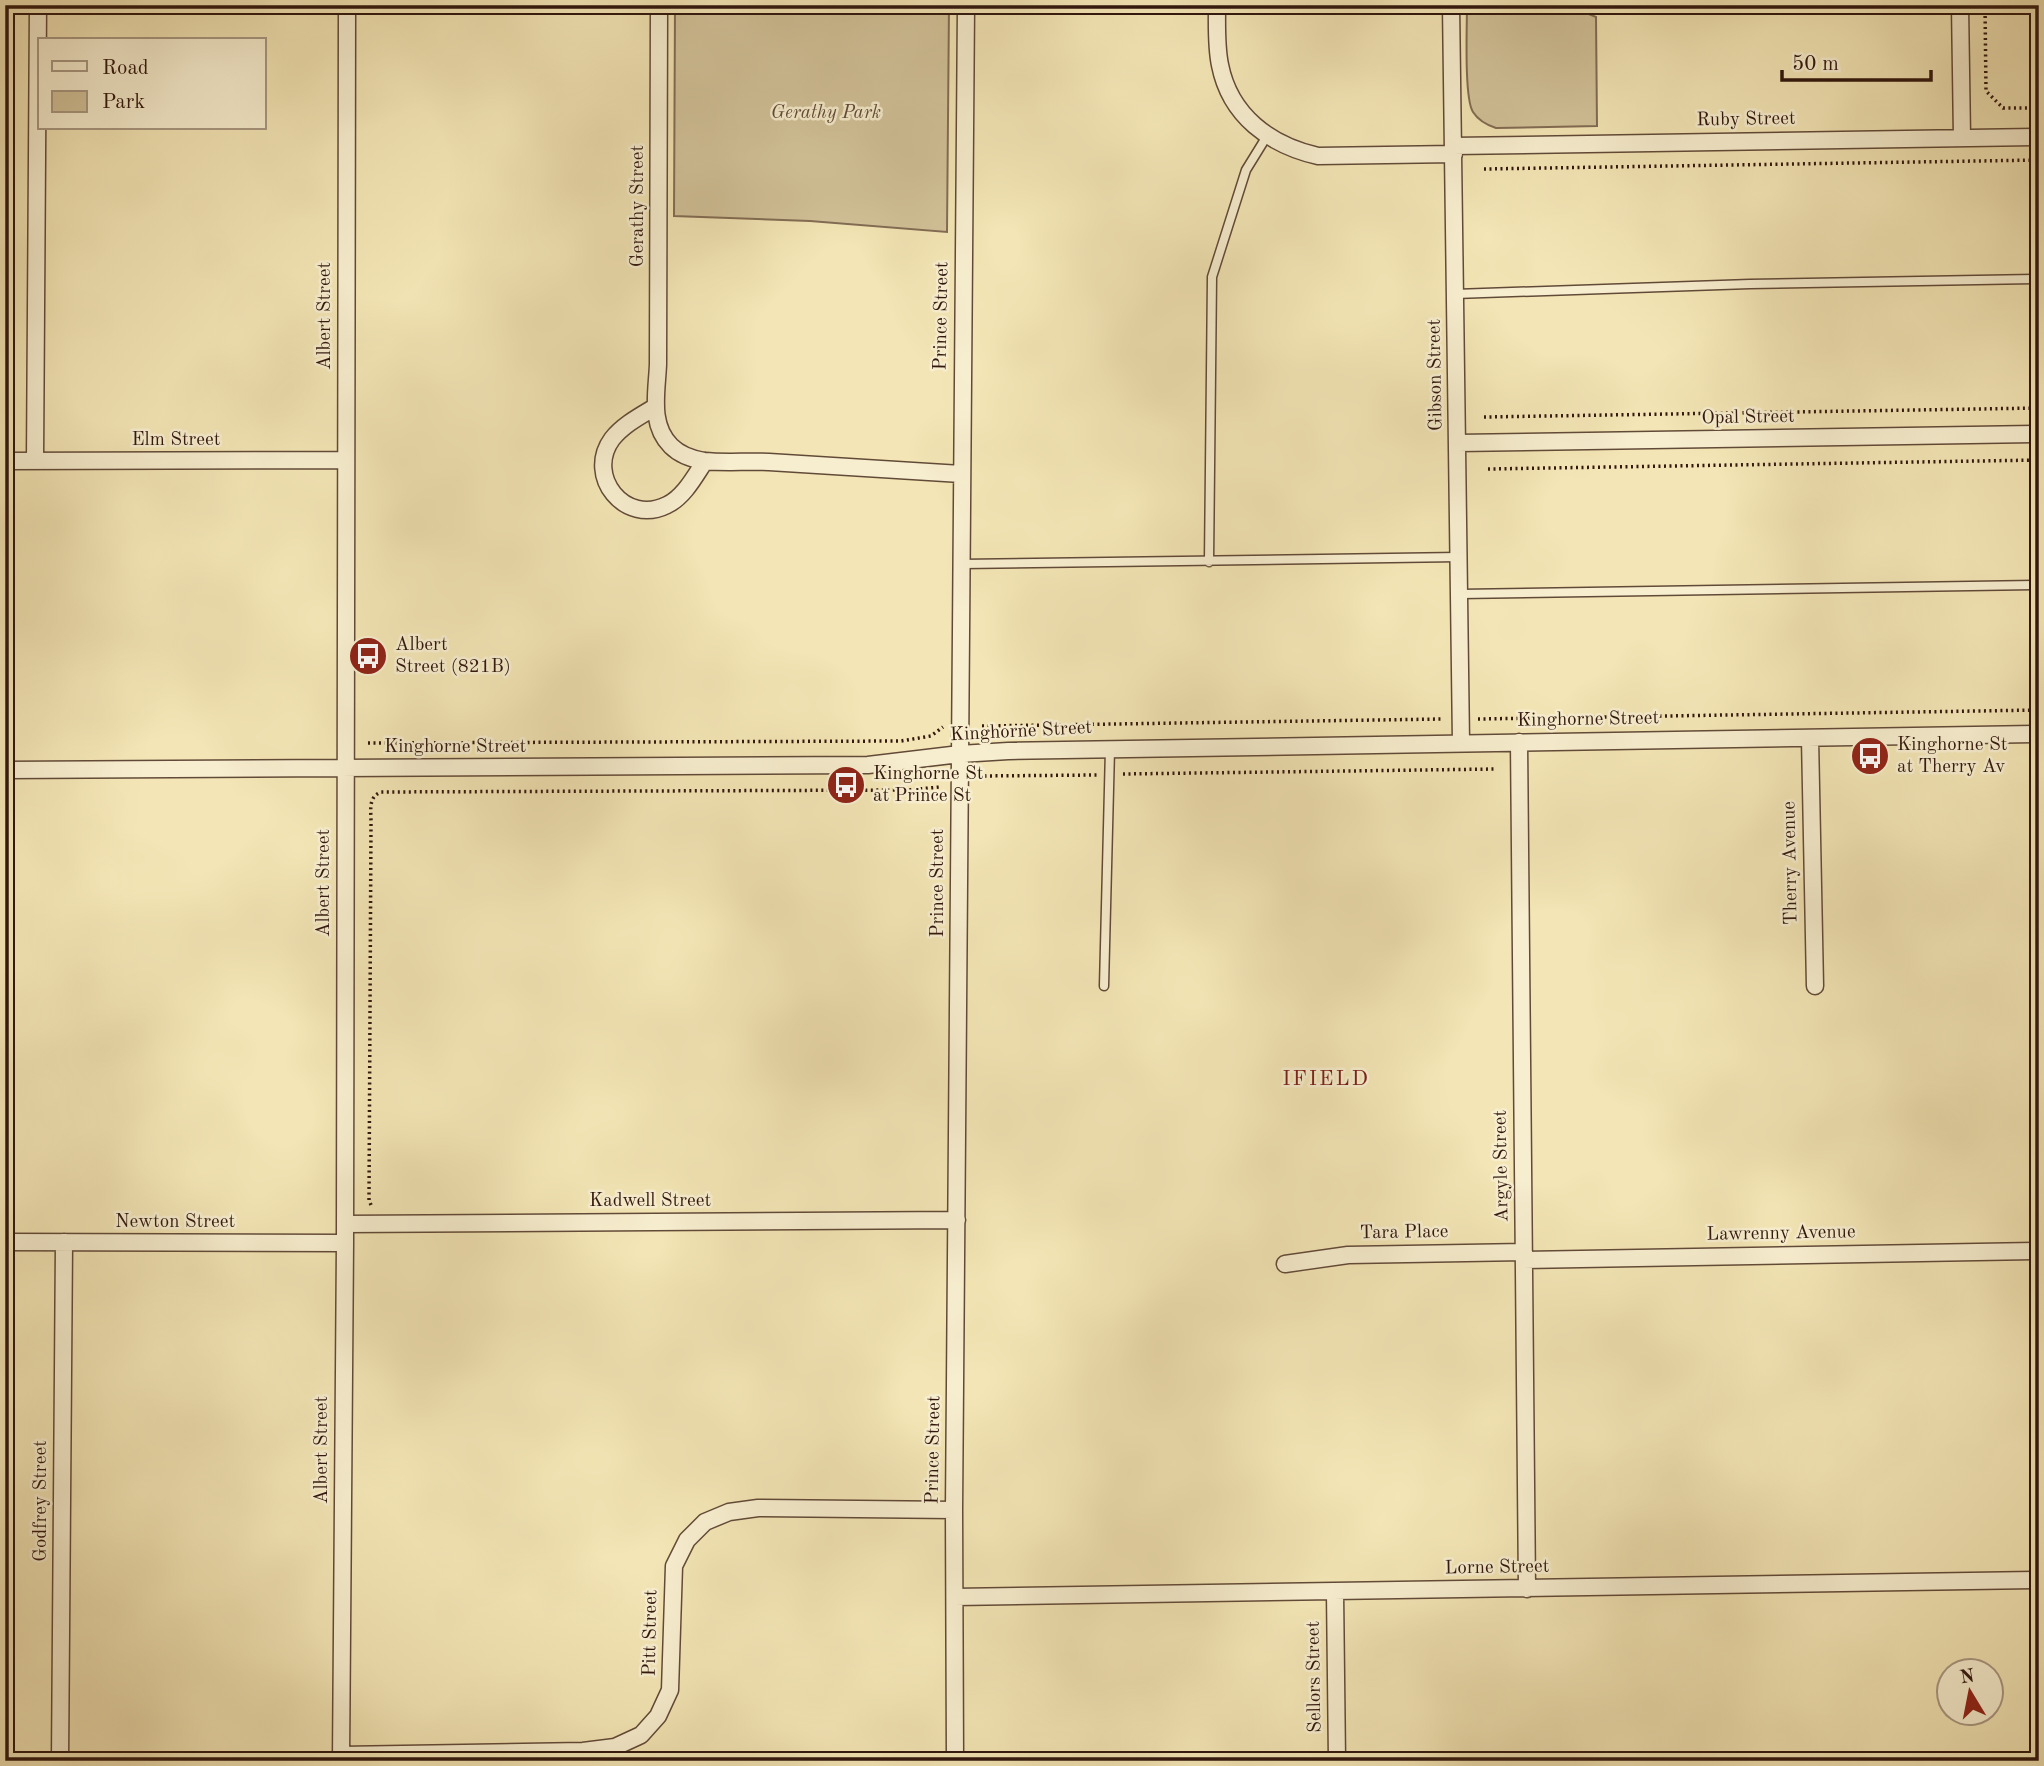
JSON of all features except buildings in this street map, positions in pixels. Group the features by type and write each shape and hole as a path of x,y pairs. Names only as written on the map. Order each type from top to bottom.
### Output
{"street":[{"path":"35,461 38,5"},
{"name":"Albert Street","path":"341,1758 345,1243 347,5"},
{"name":"Gerathy Street","path":"659,5 658,364 655,407 661,432 668,443 677,452 705,461 961,474"},
{"name":"Prince Street","path":"954,1761 966,5"},
{"name":"Ruby Street","path":"1217,5 1218,47 1223,79 1240,111 1267,136 1300,152 1318,156 1454,150 2039,137"},
{"name":"Gibson Street","path":"1451,5 1461,743"},
{"path":"1960,5 1962,138"},
{"path":"655,407 631,422 611,440 603,462 603,474 606,485 620,502 631,508 644,510 656,509 675,500 705,461"},
{"name":"Opal Street","path":"1458,443 2039,434"},
{"name":"Elm Street","path":"5,461 346,460"},
{"name":"Kinghorne Street","path":"5,770 868,765 1009,751 2039,734"},
{"name":"Therry Avenue","path":"1810,738 1815,986"},
{"name":"Argyle Street","path":"1519,742 1527,1589"},
{"name":"Kadwell Street","path":"345,1224 957,1220"},
{"name":"Newton Street","path":"5,1242 345,1243"},
{"name":"Godfrey Street","path":"60,1761 64,1242"},
{"name":"Lawrenny Avenue","path":"1524,1256 2039,1251"},
{"name":"Tara Place","path":"1286,1264 1348,1255 1524,1256"},
{"name":"Pitt Street","path":"341,1758 583,1751 615,1747 640,1735 658,1716 670,1690 674,1566 687,1540 705,1522 729,1512 758,1508 954,1510"},
{"name":"Lorne Street","path":"955,1597 2039,1580"},
{"name":"Sellors Street","path":"1335,1592 1337,1761"}],"lane":[{"path":"1209,562 1212,277 1246,170 1267,136"},
{"path":"1455,294 1750,284 2039,279"},
{"path":"961,564 1459,557"},
{"path":"1460,594 2039,585"},
{"path":"1104,986 1110,749"}],"path":[{"path":"1985,5 1986,90 2003,108 2039,108"},
{"path":"1484,169 2039,160"},
{"path":"1484,417 2039,408"},
{"path":"1488,469 2039,460"},
{"path":"1478,719 2039,710"},
{"path":"982,726 1444,719"},
{"path":"368,743 901,741 930,736 943,727"},
{"path":"979,776 1496,769"},
{"path":"375,1208 369,1200 371,800 375,794 908,790 940,787"}],"green space":[{"name":"Gerathy Park","path":"675,5 949,5 947,232 810,221 674,216"},
{"path":"1467,5 1578,5 1586,13 1596,17 1597,126 1496,128 1477,117 1470,104 1468,92"}],"place":[{"name":"Albert Street (821B)","path":"368,656"},
{"name":"Kinghorne St at Therry Av","path":"1870,756"},
{"name":"Kinghorne St at Prince St","path":"846,785"}],"district":[{"name":"IFIELD","path":"1326,1079"}]}
